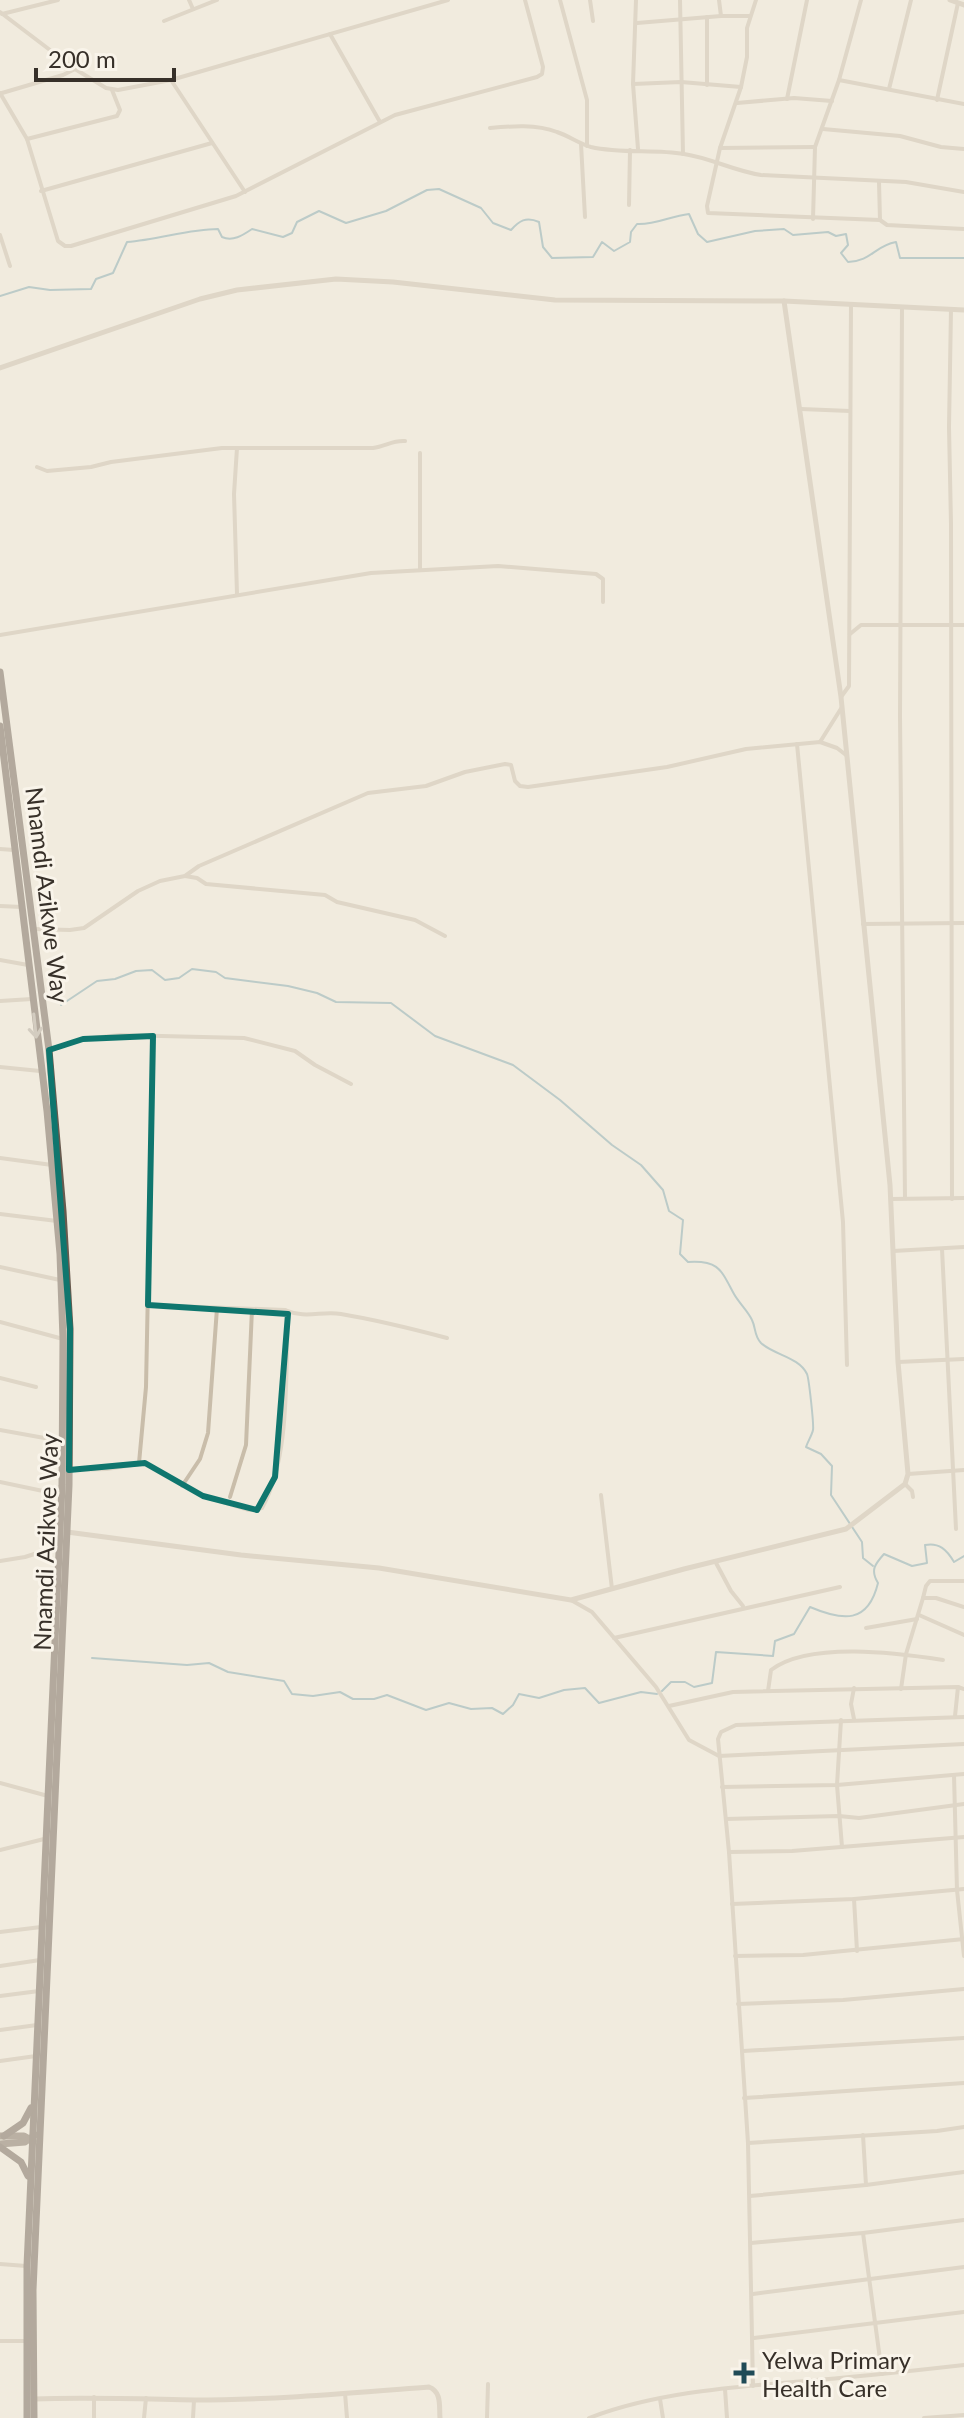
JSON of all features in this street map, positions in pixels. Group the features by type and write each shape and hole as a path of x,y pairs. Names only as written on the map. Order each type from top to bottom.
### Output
{"highway":[{"name":"Nnamdi Azikwe Way","path":"0,672 49,1050 68,1288 69,1470 33,2290 34,2418"},
{"name":"Nnamdi Azikwe Way","path":"0,726 4,798 15,850 52,1165 63,1339 62,1495 27,2266 27,2418"},
{"path":"2,2136 23,2123 34,2094"},
{"path":"0,2145 21,2162 28,2175 30,2190"}],"main road":[{"path":"39,2154 32,2139 40,2116"},
{"path":"2,2136 32,2139"},
{"path":"0,2145 32,2139"}],"street":[{"path":"1,13 58,0"},
{"path":"189,0 193,9"},
{"path":"164,21 217,0"},
{"path":"112,90 171,80 448,0"},
{"path":"75,69 0,93 27,139 55,236 65,246 183,214 245,192 380,122 542,74 543,67 525,0"},
{"path":"560,0 587,100 587,146"},
{"path":"590,0 593,21"},
{"path":"636,0 633,84 638,150"},
{"path":"680,0 683,154"},
{"path":"719,0 721,16"},
{"path":"756,0 749,16 747,57 741,87 720,148 708,213 880,220 887,225 964,229"},
{"path":"787,99 807,0"},
{"path":"813,219 815,147 839,80 861,0"},
{"path":"889,89 911,0"},
{"path":"937,100 961,4 950,0"},
{"path":"1,13 75,69 112,90 120,110 117,116 27,139"},
{"path":"637,23 749,16"},
{"path":"707,17 707,85"},
{"path":"330,34 380,122"},
{"path":"171,80 245,192"},
{"path":"839,80 964,104"},
{"path":"633,84 681,82 741,87"},
{"path":"737,103 787,99 832,101"},
{"path":"490,128 542,128 587,146 683,154 717,160 742,172 761,175 906,182 964,192"},
{"path":"823,129 900,136 941,147 964,149"},
{"path":"41,191 212,143"},
{"path":"581,143 585,217"},
{"path":"720,148 815,147"},
{"path":"629,205 630,150"},
{"path":"879,182 880,220"},
{"path":"0,235 10,266"},
{"path":"0,368 200,299 237,290 336,279 393,282 555,300 784,301 964,310"},
{"path":"571,1600 846,1529 905,1484 908,1474 898,1362 891,1199 841,697 784,301"},
{"path":"841,697 849,686 851,304"},
{"path":"902,307 905,1198"},
{"path":"951,309 952,1199"},
{"path":"801,409 850,411"},
{"path":"37,467 47,471 91,467 237,448 373,448 395,440 405,441"},
{"path":"237,448 234,494 237,594"},
{"path":"420,453 420,570"},
{"path":"0,635 371,573 420,570 498,566 596,574 603,579 603,602"},
{"path":"850,616 861,625"},
{"path":"850,634 861,625 964,625"},
{"path":"820,742 842,707"},
{"path":"185,876 199,866 368,793 426,786 465,772 511,765 515,781 520,786 537,787 667,767 746,749 820,742 846,755"},
{"path":"797,744 843,1222 847,1365"},
{"path":"0,849 15,850"},
{"path":"32,929 84,928 138,891 160,881 185,876 197,878 206,884 325,895 337,902 415,920 445,936"},
{"path":"0,906 22,907"},
{"path":"863,924 964,923"},
{"path":"0,960 28,965"},
{"path":"0,1001 32,999"},
{"path":"49,1050 83,1039 120,1035 244,1038 295,1051 351,1084"},
{"path":"139,1463 146,1387 153,1036"},
{"path":"0,1067 40,1071"},
{"path":"0,1158 52,1165"},
{"path":"891,1199 964,1198"},
{"path":"0,1214 57,1221"},
{"path":"893,1251 964,1247"},
{"path":"942,1249 956,1529"},
{"path":"0,1267 61,1280"},
{"path":"148,1305 285,1310 306,1317 344,1315 447,1338"},
{"path":"182,1486 200,1459 208,1433 217,1308"},
{"path":"230,1497 246,1445 252,1309"},
{"path":"69,1470 107,1469 139,1463 151,1465 203,1496 249,1510 262,1508 275,1477 281,1435 288,1314 285,1310"},
{"path":"0,1322 63,1339"},
{"path":"898,1362 964,1359"},
{"path":"0,1378 36,1387"},
{"path":"0,1430 63,1442"},
{"path":"908,1474 964,1470"},
{"path":"0,1482 62,1495"},
{"path":"905,1484 913,1497"},
{"path":"601,1495 612,1589"},
{"path":"67,1532 241,1555 379,1568 571,1600 592,1612 656,1687 689,1740 719,1756 964,1744"},
{"path":"0,1561 60,1546"},
{"path":"715,1561 731,1591 744,1607"},
{"path":"901,1689 906,1654 926,1586 930,1581 964,1581"},
{"path":"614,1638 840,1587"},
{"path":"923,1598 936,1598 964,1607"},
{"path":"866,1628 918,1617 964,1635"},
{"path":"768,1691 771,1670 810,1655 881,1651 943,1660"},
{"path":"854,1688 851,1704 854,1719"},
{"path":"669,1706 733,1692 961,1688 955,1717"},
{"path":"753,2386 748,2143 729,1852 718,1739 721,1732 736,1725 964,1717"},
{"path":"841,1720 837,1785 842,1847"},
{"path":"722,1787 837,1785 964,1774"},
{"path":"954,1775 957,1890 964,1956"},
{"path":"0,1783 48,1796"},
{"path":"726,1819 859,1818 964,1804"},
{"path":"729,1852 964,1837"},
{"path":"0,1850 46,1839"},
{"path":"732,1904 854,1899 964,1889"},
{"path":"854,1899 857,1951"},
{"path":"0,1932 42,1927"},
{"path":"735,1956 857,1951 963,1940"},
{"path":"0,1966 40,1960"},
{"path":"738,2004 843,2000 964,1989"},
{"path":"0,1996 39,1991"},
{"path":"0,2030 37,2025"},
{"path":"742,2051 964,2038"},
{"path":"0,2061 36,2056"},
{"path":"744,2098 964,2083"},
{"path":"748,2143 964,2127"},
{"path":"863,2135 866,2185"},
{"path":"750,2196 964,2172"},
{"path":"751,2243 964,2220"},
{"path":"863,2233 882,2375"},
{"path":"0,2264 27,2266"},
{"path":"753,2294 964,2267"},
{"path":"754,2338 964,2312"},
{"path":"0,2341 26,2341"},
{"path":"589,2418 660,2399 725,2389 964,2365"},
{"path":"487,2418 488,2384"},
{"path":"34,2399 194,2400 429,2387 436,2389 439,2395 440,2418"},
{"path":"725,2389 727,2418"},
{"path":"345,2393 347,2418"},
{"path":"94,2397 94,2418"},
{"path":"144,2418 146,2398"},
{"path":"660,2399 663,2418"},
{"path":"193,2418 194,2400"},
{"path":"924,2418 964,2415"}],"highlighted area":[{"path":"153,1036 148,1305 288,1314 275,1477 257,1510 203,1496 145,1463 69,1470 70,1329 49,1050 83,1039"}],"waterway":[{"path":"0,296 29,287 91,289 96,279 113,273 127,242 218,229 222,237 230,239 252,229 283,237 292,233 297,222 319,211 346,223 386,211 427,190 439,189 481,208 493,223 511,230 523,220 539,222 543,247 552,258 593,257 602,242 614,251 630,242 631,232 637,224 689,214 698,234 707,242 755,231 784,229 793,235 846,234 848,245 841,253 848,262 863,259 896,242 900,258 964,258"},
{"path":"61,1005 97,981 115,979 136,971 152,970 165,980 179,978 192,969 216,972 225,978 317,993 336,1002 391,1003 435,1036 513,1065 641,1165 663,1190 669,1211 683,1220 680,1254 688,1262 706,1263 718,1268 750,1317 761,1343 803,1368 808,1378 813,1426 806,1447 821,1454 832,1466 831,1495 862,1542 863,1558 873,1566"},
{"path":"662,1691 671,1682 685,1682 694,1687 712,1683 716,1652 773,1656 775,1641 794,1634 810,1607 843,1616 861,1612 874,1596 878,1583 875,1567 884,1554 912,1566 927,1563 925,1545 942,1548 954,1562 964,1556"},
{"path":"92,1658 187,1665 209,1663 228,1672 284,1681 292,1694 313,1696 340,1692 353,1699 374,1699 387,1695 426,1710 449,1703 471,1709 492,1708 503,1714 519,1694 539,1698 564,1690 585,1688 599,1703 641,1692 657,1694"}],"place":[{"name":"Yelwa Primary Health Care","path":"744,2373"}]}
